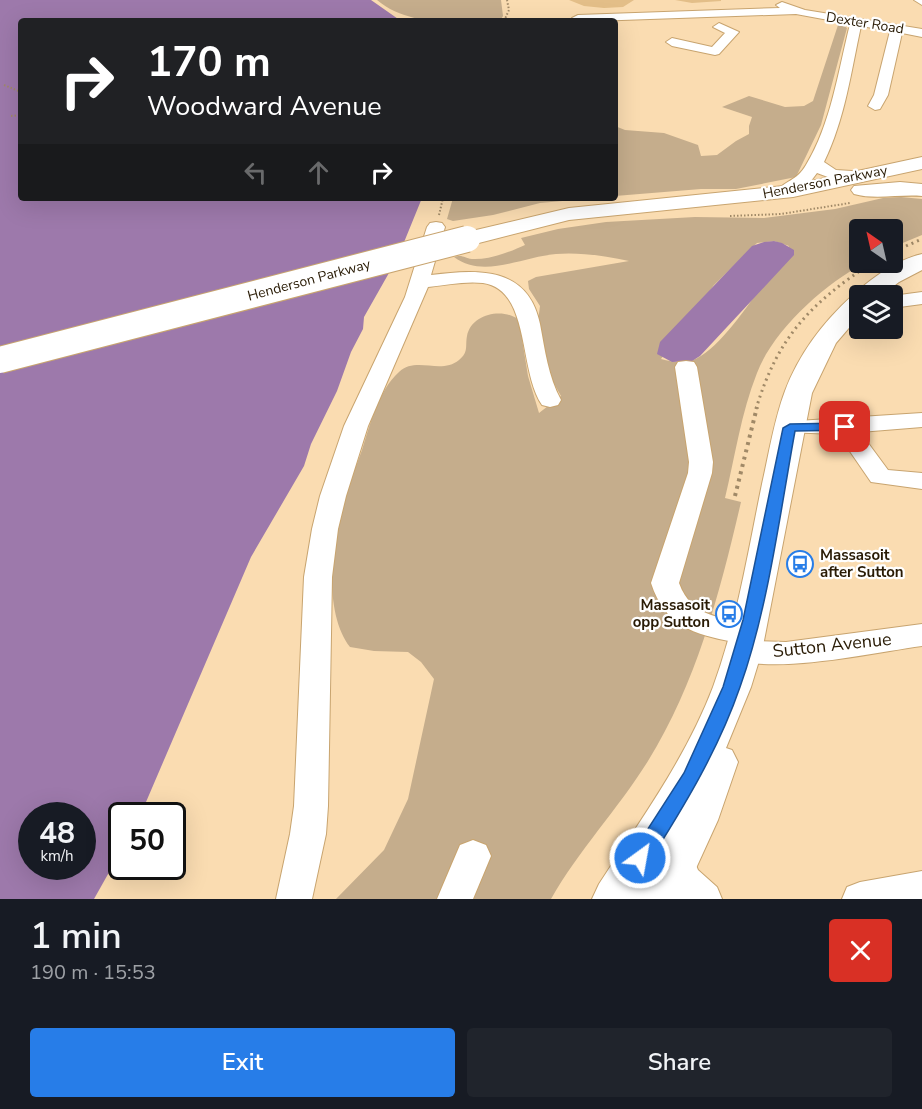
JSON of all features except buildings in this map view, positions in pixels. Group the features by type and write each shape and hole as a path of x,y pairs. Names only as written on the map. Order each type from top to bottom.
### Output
{"main road":[{"name":"Henderson Parkway","path":"0,360 552,217 784,192 861,175 921,166"},
{"name":"Henderson Parkway","path":"620,208 763,204 834,193 921,166"},
{"path":"834,193 888,188 922,190"},
{"path":"881,285 891,277 922,261"},
{"path":"615,899 677,802 711,736 732,687 745,642 790,428 806,373 824,340 849,314"},
{"path":"668,880 718,764 711,736"}],"street":[{"name":"Dexter Road","path":"776,0 795,11 922,33"},
{"path":"578,18 795,11"},
{"path":"875,106 881,95 902,30 916,20"},
{"path":"784,192 803,181 830,130 856,22"},
{"path":"672,42 715,51 733,32 719,27"},
{"path":"816,160 820,168 830,174 861,175"},
{"path":"294,899 308,834 311,806 318,577 325,529 333,496 357,426 421,282 436,227"},
{"path":"421,282 479,276 501,281 509,286 517,294 526,311 542,386 550,400"},
{"path":"903,301 922,298"},
{"name":"Sutton Avenue","path":"686,367 701,462 700,473 665,583 667,595 691,620 745,642 786,653 922,635"},
{"path":"790,428 845,427 922,420"},
{"path":"845,427 880,477 922,481"},
{"path":"455,899 473,856"},
{"path":"668,880 683,880 704,899"},
{"path":"860,899 922,888"}],"path":[{"path":"505,18 509,10 507,0"},
{"path":"4,85 18,91"},
{"path":"11,116 18,115"}],"shaded area":[{"path":"0,0 371,0 397,18 18,18 18,201 421,201 398,257 364,317 363,329 351,352 337,391 311,444 304,466 251,557 146,802 108,802 108,874 94,899 0,899"},
{"path":"377,0 501,0 503,16 502,18 416,18 390,9"},
{"path":"839,22 847,28 821,125 796,177 736,189 701,189 618,196 618,127 625,130 664,133 698,145 701,156 717,155 749,134 752,117 722,107 749,96 785,107 804,106 813,101"},
{"path":"883,198 922,199 922,235 903,243 903,219 849,219 849,272 802,310 775,340 765,357 747,404 725,498 741,502 715,603 693,668 665,731 648,761 551,899 336,899 384,850 408,799 434,679 421,662 408,652 374,651 350,647 337,619 332,585 335,534 345,493 380,398 392,380 406,368 413,365 444,366 459,360 465,352 467,336 475,322 488,315 505,314 519,320 528,376 539,413 561,396 548,373 546,357 537,329 540,306 529,289 528,281 536,277 629,261 592,255 556,254 490,267 465,263 454,257 479,259 492,257 525,245 521,238 558,229 606,222 695,217 764,218 835,209","holes":["774,241 789,246 732,326 705,353 685,362 661,359 714,285 757,243"]},
{"path":"452,201 562,201 540,203 493,215 453,221 447,219"},
{"path":"774,241 794,250 794,255 700,356 692,361 672,362 657,354 660,342 752,246"}],"place":[{"name":"Massasoit after Sutton","path":"800,564"},
{"name":"Massasoit opp Sutton","path":"729,614"}],"route":[{"path":"640,858 691,777 732,687 751,620 790,428 845,427"}]}
